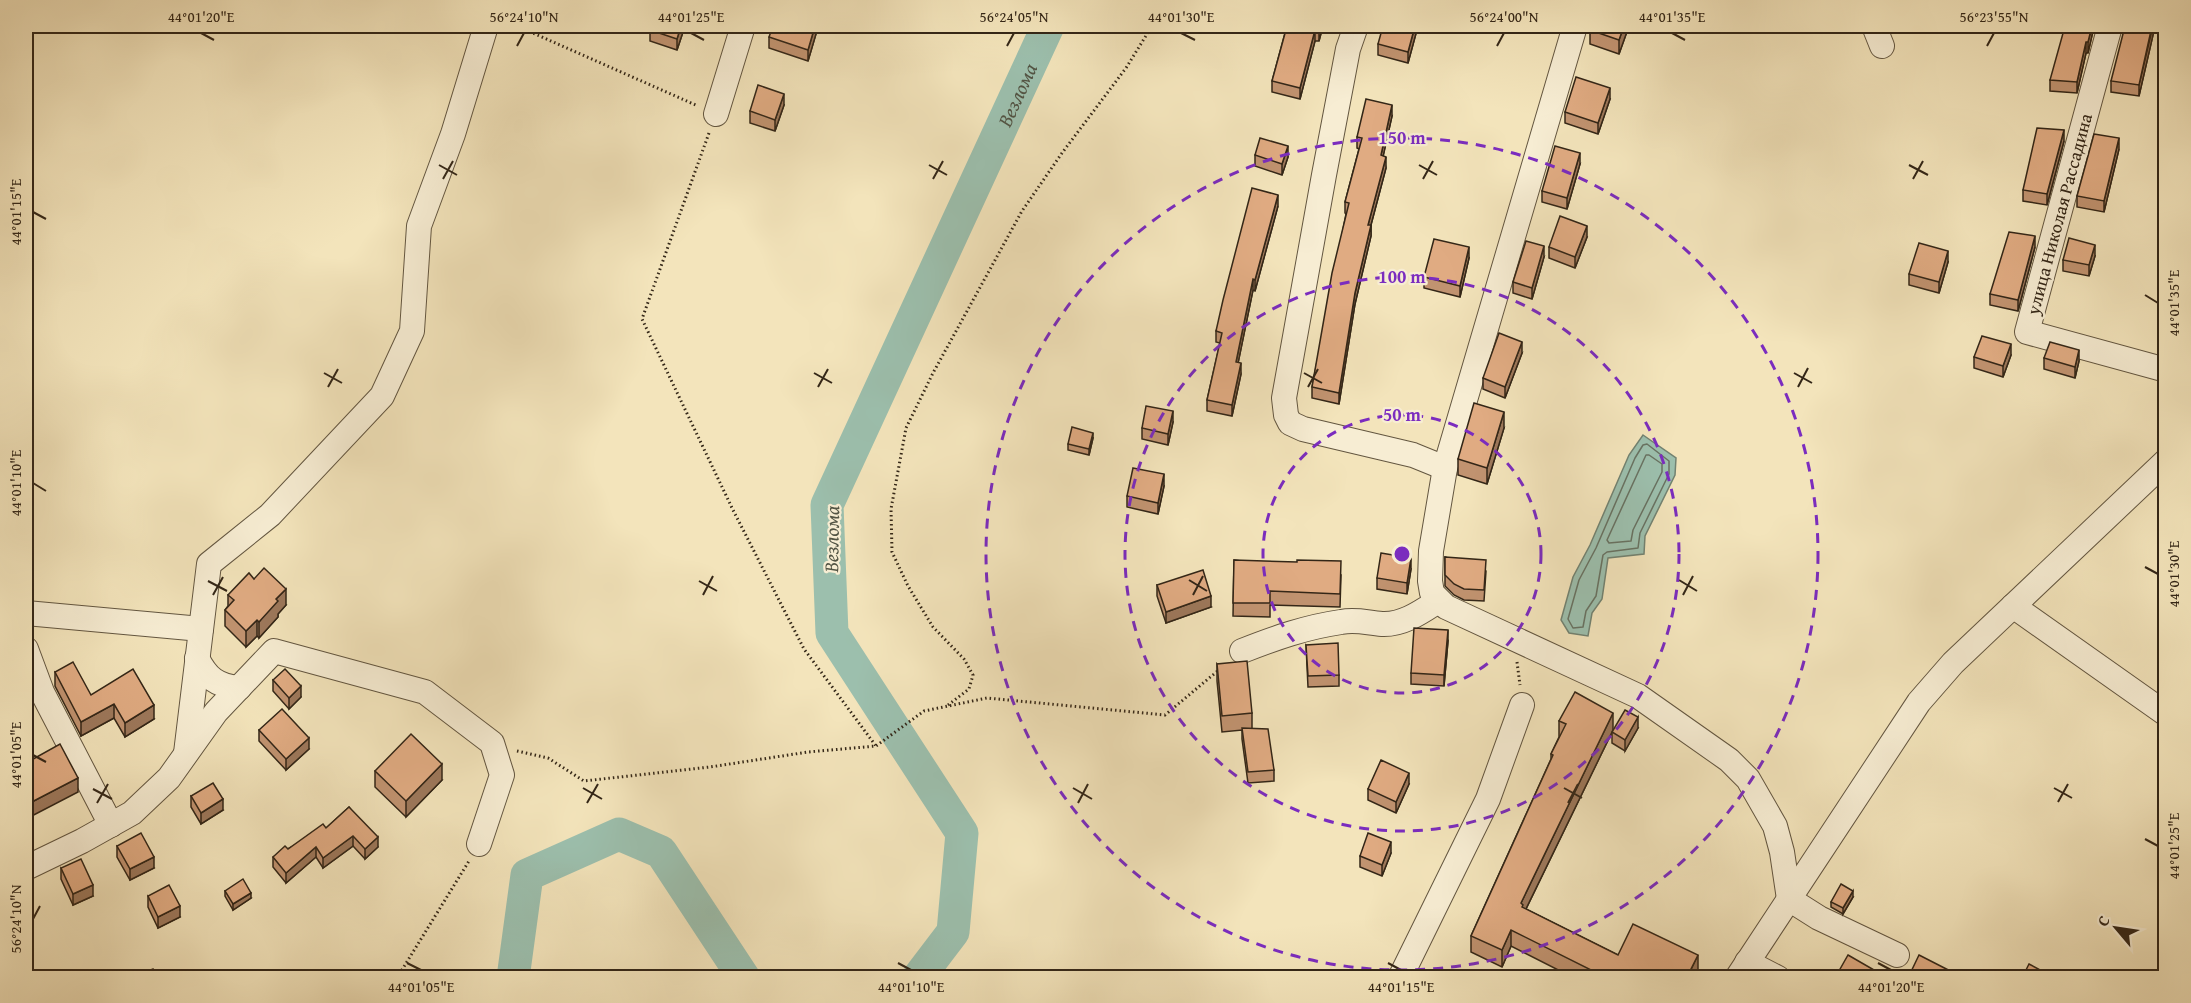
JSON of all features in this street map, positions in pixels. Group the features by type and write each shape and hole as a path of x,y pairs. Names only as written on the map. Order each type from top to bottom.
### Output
{"street":[{"path":"186,753 208,564 270,514 382,396 412,331 419,226 453,134 486,26"},
{"path":"716,114 743,26"},
{"path":"1356,26 1348,49 1300,306 1284,398 1286,415 1290,423 1303,429 1413,455 1445,468"},
{"path":"1575,26 1445,468 1431,551 1432,593 1446,607 1638,696 1729,760 1748,780 1775,826 1782,852 1789,899 1819,918 1896,955"},
{"name":"улица Николая Рассадина","path":"2110,26 2027,332 2166,370"},
{"path":"1778,978 1742,970 1919,702 1953,663 2166,460"},
{"path":"1242,651 1289,632 1339,622 1357,620 1383,624 1395,622 1415,616 1438,601"},
{"path":"2013,606 2166,714"},
{"path":"26,613 201,629"},
{"path":"26,649 42,692 111,825"},
{"path":"26,868 132,813 169,778 216,712 274,651 425,692 492,744 502,775 479,844"},
{"path":"197,658 205,674 216,682 239,688"},
{"path":"1400,978 1488,800 1522,705"}],"path":[{"path":"517,26 716,114 642,319 733,510 804,649 876,746"},
{"path":"945,706 969,689 973,675 964,658 933,627 908,586 892,552 891,509 906,428 1022,211 1126,68 1152,26"},
{"path":"1519,642 1517,663 1522,705"},
{"path":"492,744 548,758 584,781 710,767 808,752 876,746 924,711 987,698 1165,715 1242,651"},
{"path":"397,978 479,844"}],"water":[{"path":"1643,435 1676,458 1675,475 1645,536 1644,554 1608,558 1602,599 1592,613 1588,636 1569,633 1561,620 1573,577 1590,545 1629,455"}],"building":[{"path":"651,26 681,26 677,39 650,30"},
{"path":"773,26 815,26 808,50 769,37"},
{"path":"1287,26 1320,26 1319,30 1315,30 1300,88 1272,81"},
{"path":"1383,26 1415,26 1408,52 1378,44"},
{"path":"1592,26 1624,26 1619,40 1590,30"},
{"path":"2065,26 2092,26 2077,82 2050,80"},
{"path":"2125,26 2152,26 2139,85 2111,81"},
{"path":"1576,77 1610,88 1598,123 1565,112"},
{"path":"758,85 784,94 775,120 750,111"},
{"path":"1366,99 1392,105 1381,155 1386,157 1368,225 1371,225 1355,293 1339,393 1312,387 1332,273 1349,203 1345,202 1362,138 1357,137"},
{"path":"2037,128 2064,130 2047,194 2023,190"},
{"path":"2094,134 2119,138 2104,201 2077,196"},
{"path":"1260,138 1288,146 1282,164 1255,155"},
{"path":"1555,146 1580,153 1567,198 1542,191"},
{"path":"1252,188 1278,195 1255,280 1253,279 1236,362 1241,363 1232,405 1207,400 1222,333 1216,331"},
{"path":"1560,216 1587,226 1575,257 1549,247"},
{"path":"2009,232 2035,236 2018,300 1990,294"},
{"path":"2069,238 2095,245 2089,265 2063,260"},
{"path":"1434,239 1469,247 1460,286 1424,277"},
{"path":"1526,241 1544,246 1532,288 1513,282"},
{"path":"1919,243 1948,251 1939,282 1909,274"},
{"path":"1499,333 1522,342 1505,387 1483,378"},
{"path":"1982,336 2011,344 2003,366 1974,357"},
{"path":"2050,342 2079,350 2075,367 2044,358"},
{"path":"1474,403 1504,412 1487,468 1458,459"},
{"path":"1146,406 1173,411 1168,434 1142,428"},
{"path":"1072,427 1093,433 1089,449 1068,444"},
{"path":"1133,468 1164,474 1158,503 1127,496"},
{"path":"1381,553 1411,558 1407,583 1377,578"},
{"path":"1445,557 1486,560 1484,590 1464,589 1454,584 1445,575"},
{"path":"1234,560 1341,561 1340,594 1270,591 1270,603 1233,603"},
{"path":"264,568 286,589 259,622 257,620 246,631 225,610 234,600 228,595 249,573 254,579"},
{"path":"1203,570 1211,596 1166,612 1157,585"},
{"path":"1414,628 1448,630 1444,675 1411,673"},
{"path":"1338,643 1339,675 1308,676 1306,645"},
{"path":"1247,661 1252,713 1222,716 1217,664"},
{"path":"73,662 91,695 133,669 154,705 125,723 114,704 81,722 55,672"},
{"path":"285,669 301,686 289,698 273,680"},
{"path":"1575,692 1613,713 1521,903 1522,907 1618,955 1633,924 1698,955 1687,977 1689,978 1607,978 1511,930 1502,950 1471,936 1553,755 1551,754 1566,724 1559,721"},
{"path":"282,709 309,738 286,759 259,730"},
{"path":"1625,710 1638,717 1625,740 1612,732"},
{"path":"1242,728 1268,729 1274,770 1248,772"},
{"path":"411,734 442,764 406,801 375,771"},
{"path":"60,744 78,778 26,805 26,763"},
{"path":"1381,760 1409,773 1396,802 1368,789"},
{"path":"213,783 223,799 201,813 191,796"},
{"path":"349,807 378,837 365,849 353,836 323,858 316,847 286,873 273,857 285,846 288,849 323,824 326,828"},
{"path":"141,833 154,857 130,869 117,846"},
{"path":"1368,833 1391,842 1382,865 1360,856"},
{"path":"81,859 93,885 73,894 61,868"},
{"path":"243,879 251,893 233,904 225,891"},
{"path":"1841,884 1853,891 1843,908 1831,902"},
{"path":"169,885 180,906 158,917 148,896"},
{"path":"1848,955 1881,974 1878,978 1835,978"},
{"path":"1919,955 1964,978 1908,978"},
{"path":"2029,964 2055,978 2022,978"},
{"path":"153,969 155,978 130,978"}],"waterway":[{"name":"Везлома","path":"918,978 953,932 962,833 832,633 827,505 1048,26"},
{"name":"Везлома","path":"513,978 527,875 619,834 661,852 744,978"}]}
